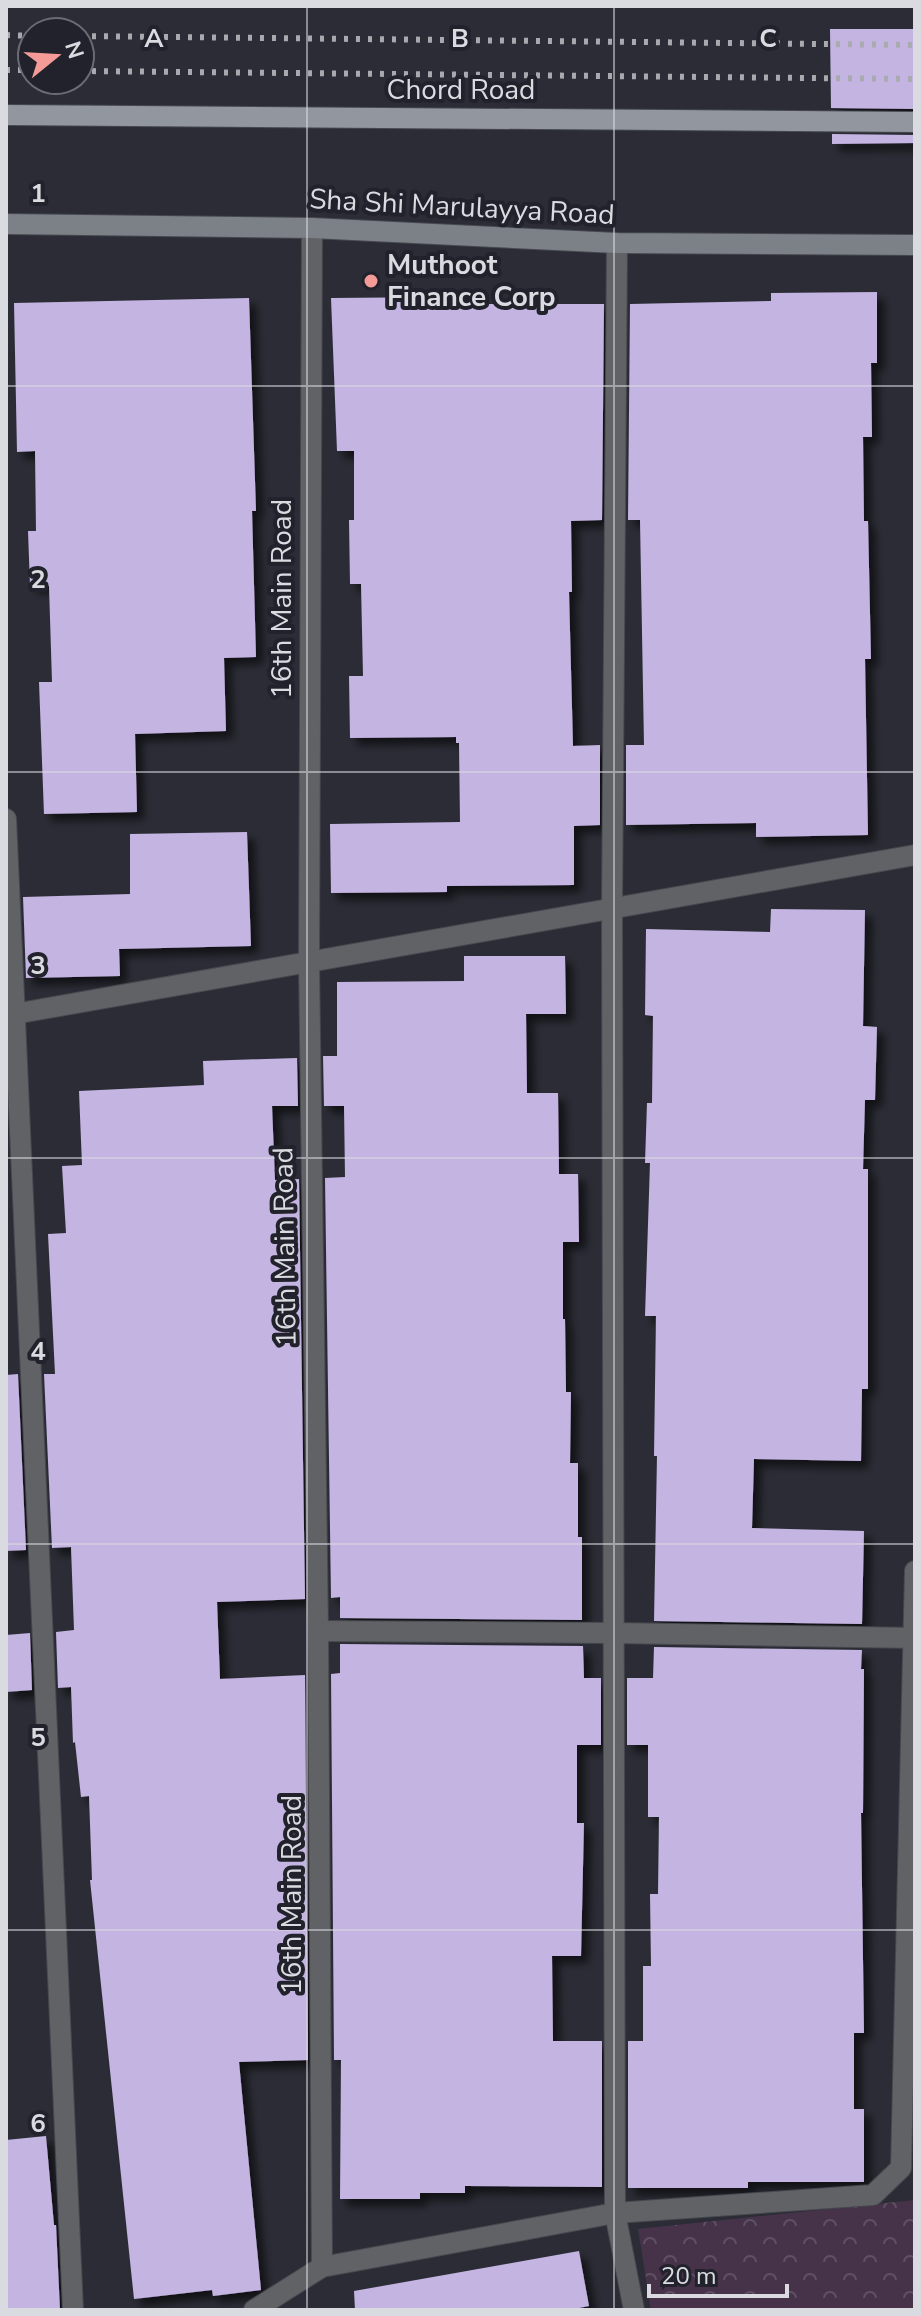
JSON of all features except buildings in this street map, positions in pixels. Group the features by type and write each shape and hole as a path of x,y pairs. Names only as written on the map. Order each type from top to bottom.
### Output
{"main road":[{"name":"Chord Road","path":"6,115 915,122"}],"street":[{"name":"Sha Shi Marulayya Road","path":"6,224 312,228 617,243 915,245"},
{"name":"16th Main Road","path":"312,228 309,962 322,2267"},
{"path":"617,243 612,908 615,2213 634,2310"},
{"path":"6,819 73,2310"},
{"path":"14,1014 915,855"},
{"path":"254,2310 322,2267 615,2213 873,2195 901,2168 915,1571"},
{"path":"318,1631 914,1638"}],"green space":[{"path":"915,2200 915,2310 651,2310 638,2229"}],"railway":[{"path":"6,35 16,35"},
{"path":"96,36 915,45"},
{"path":"6,70 16,70"},
{"path":"96,71 915,79"}],"place":[{"name":"Muthoot Finance Corp","path":"371,281"}]}
